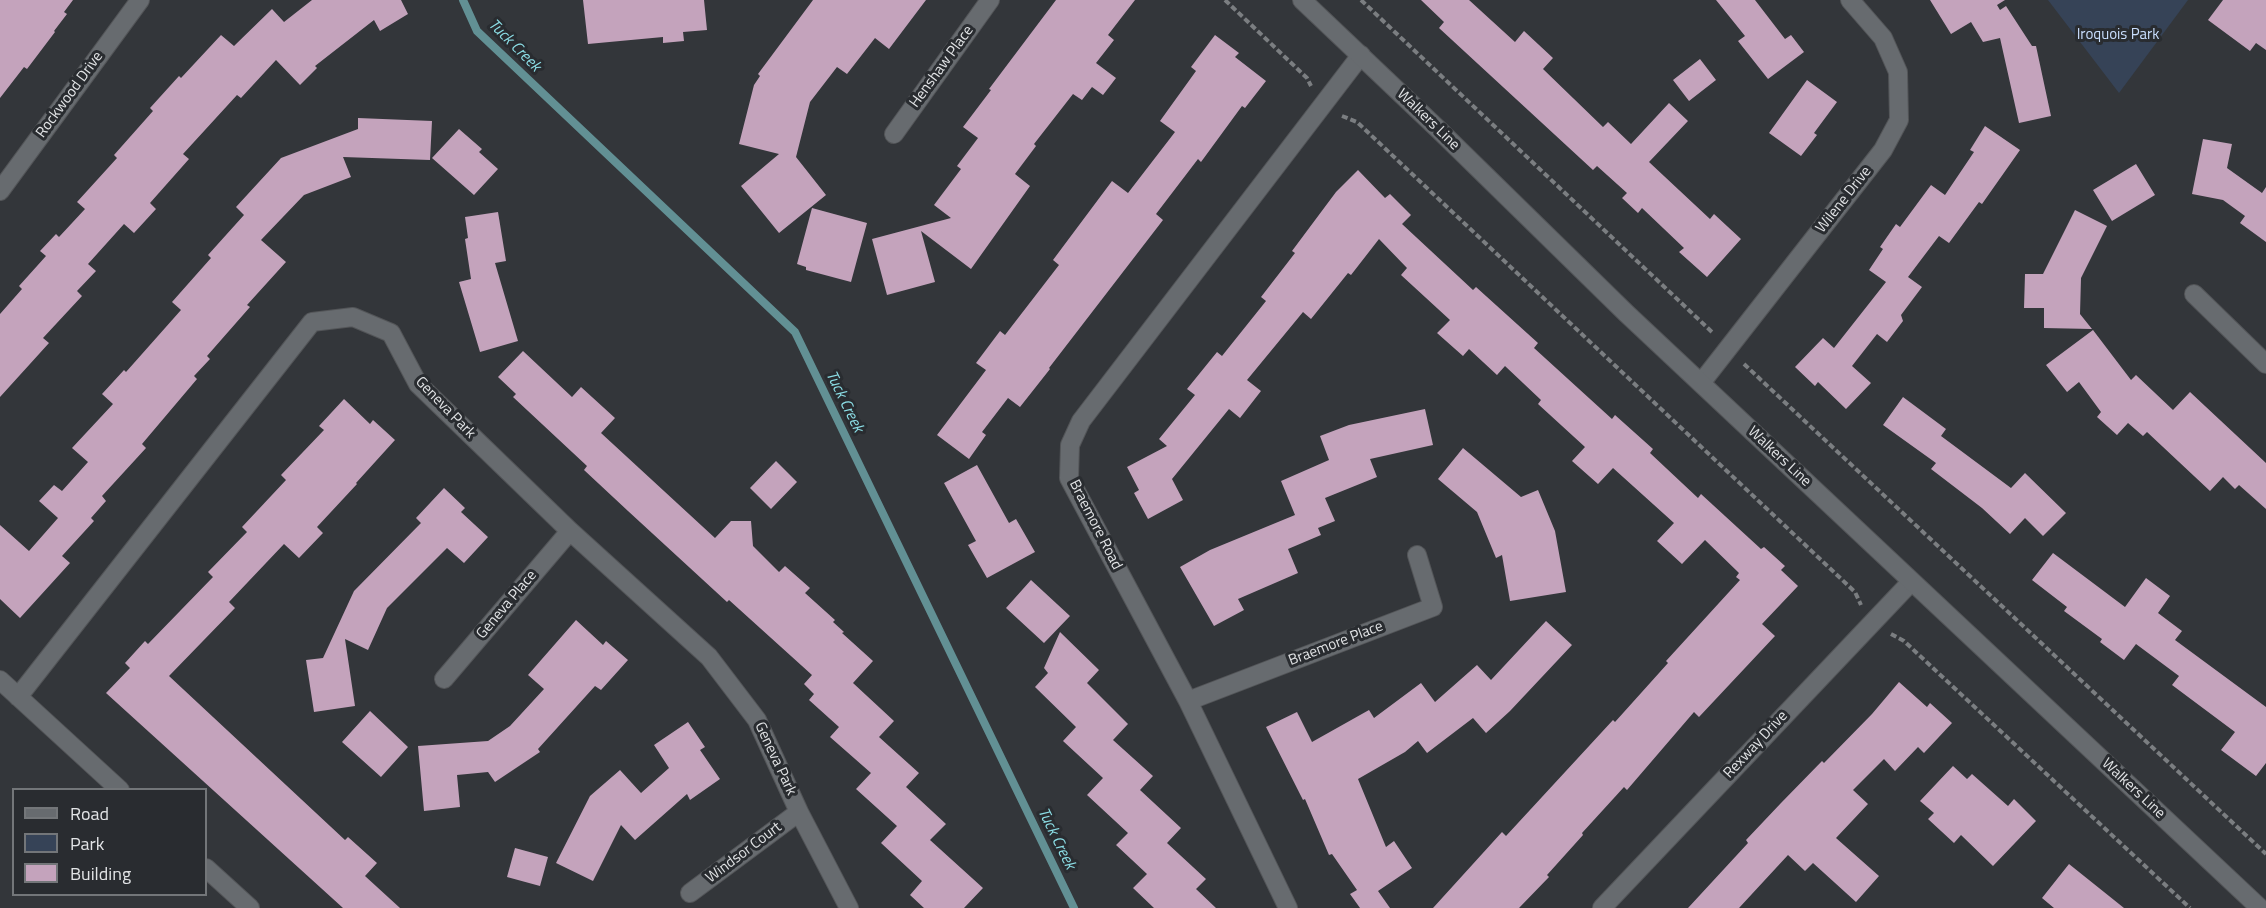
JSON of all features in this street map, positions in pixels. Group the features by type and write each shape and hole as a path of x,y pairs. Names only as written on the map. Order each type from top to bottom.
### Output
{"street":[{"name":"Rockwood Drive","path":"0,191 140,0"},
{"name":"Henshaw Place","path":"894,134 990,0"},
{"name":"Walkers Line","path":"1302,0 1626,313 2260,908"},
{"name":"Wilene Drive","path":"1701,383 1883,150 1899,120 1898,72 1883,38 1850,0"},
{"name":"Braemore Road","path":"1288,908 1188,701 1069,478 1070,445 1081,421 1361,56"},
{"path":"2194,294 2266,364"},
{"name":"Geneva Park","path":"18,697 312,322 353,317 391,333 418,384 570,531 709,657 757,720 799,812 849,908"},
{"name":"Geneva Place","path":"444,679 570,531"},
{"name":"Braemore Place","path":"1188,701 1433,607 1417,555"},
{"name":"Rexway Drive","path":"1602,908 1911,582"},
{"path":"0,680 119,788"},
{"name":"Windsor Court","path":"690,893 799,812"},
{"path":"207,869 250,908"}],"path":[{"path":"1225,0 1307,78 1321,108 1357,122 1855,592 1871,624 1904,641 2190,908"},
{"path":"1361,0 1702,321 1727,348 2266,854"}],"green space":[{"name":"Iroquois Park","path":"2048,0 2188,0 2119,93"}],"building":[{"path":"0,0 73,0 64,12 67,14 55,32 27,69 24,67 0,98"},
{"path":"312,0 401,0 408,14 380,31 374,20 315,66 317,68 300,85 276,60 241,98 237,95 183,154 189,159 150,203 156,209 134,233 124,224 88,264 96,271 77,291 82,296 43,338 49,343 0,397 0,314 22,289 19,286 46,256 40,251 56,234 59,237 85,209 77,202 117,158 114,155 153,111 150,108 221,35 234,46 272,9 284,22"},
{"path":"583,0 704,0 707,30 683,32 684,41 663,43 663,37 588,44"},
{"path":"813,0 926,0 889,49 875,38 847,74 837,67 810,102 796,157 826,195 779,233 741,186 779,154 739,144 754,85 760,76 758,74"},
{"path":"1056,0 1135,0 1108,35 1114,40 1096,63 1116,78 1103,95 1092,87 1082,100 1073,94 1034,144 1036,146 1015,174 1030,186 971,269 921,231 935,282 887,295 872,239 951,218 934,205 961,169 957,166 978,138 963,127"},
{"path":"1421,0 1469,0 1515,42 1524,31 1553,58 1543,69 1603,127 1608,122 1631,144 1669,103 1688,121 1649,162 1710,219 1714,214 1741,239 1707,277 1679,252 1684,248 1642,208 1638,213 1622,198 1627,193 1597,166 1593,170 1439,28 1444,22"},
{"path":"1716,0 1755,0 1785,39 1791,35 1804,52 1768,79 1738,41 1745,36"},
{"path":"1930,0 2005,0 1997,5 2000,10 2006,6 2032,46 2036,46 2051,116 2019,123 2000,38 1983,42 1971,22 1951,34"},
{"path":"2223,0 2266,0 2266,50 2256,43 2250,51 2208,20"},
{"path":"1215,35 1239,53 1235,57 1266,81 1245,108 1242,106 1201,162 1198,159 1156,214 1163,220 1050,369 1020,407 1008,398 982,432 986,435 969,459 937,435 986,370 976,363 1000,331 1005,335 1059,265 1053,260 1112,181 1128,193 1175,132 1160,121 1196,71 1191,67"},
{"path":"1700,59 1716,80 1689,101 1673,80"},
{"path":"1807,80 1837,102 1814,133 1817,135 1801,156 1769,133"},
{"path":"358,118 432,121 430,160 343,157 351,177 304,195 261,240 286,262 247,305 250,307 207,356 210,359 194,376 197,379 142,444 146,448 102,496 106,501 91,518 94,521 62,556 70,563 20,618 0,599 0,525 29,551 58,518 39,501 54,485 62,491 88,462 72,448 113,404 102,394 124,370 126,372 181,310 172,302 211,258 208,255 244,215 236,207 281,158 358,129"},
{"path":"1985,126 2020,150 1982,204 1979,202 1949,243 1939,236 1908,277 1922,287 1901,315 1903,321 1887,342 1877,334 1852,366 1871,383 1846,409 1818,382 1815,386 1795,367 1823,338 1834,348 1886,282 1869,270 1883,249 1880,247 1896,224 1900,227 1931,185 1945,195 1974,152 1970,150"},
{"path":"459,129 482,149 479,152 498,169 474,195 432,158"},
{"path":"2203,139 2232,144 2227,168 2262,193 2266,187 2266,242 2240,223 2245,216 2223,200 2192,194"},
{"path":"2136,164 2155,195 2112,221 2093,190"},
{"path":"1358,170 1385,198 1390,194 1411,215 1402,224 1473,290 1476,287 1538,343 1534,348 1612,419 1615,415 1653,449 1650,453 1698,498 1701,494 1761,549 1764,547 1785,566 1781,570 1798,586 1762,624 1775,636 1699,717 1694,712 1627,790 1624,787 1582,833 1583,835 1547,875 1549,877 1519,908 1433,908 1502,832 1506,836 1613,720 1615,722 1668,663 1666,661 1740,580 1736,577 1739,573 1705,540 1682,564 1657,541 1674,523 1613,468 1598,484 1572,461 1585,447 1538,404 1541,400 1505,366 1497,375 1469,349 1463,356 1437,333 1450,320 1401,275 1407,268 1379,239 1351,275 1348,273 1311,319 1303,312 1247,380 1261,391 1240,418 1229,409 1172,479 1183,500 1148,519 1134,493 1139,490 1127,467 1167,446 1159,439 1195,395 1187,389 1217,352 1222,356 1266,301 1261,297 1295,253 1292,251 1336,192"},
{"path":"812,208 867,223 851,282 806,270 806,267 797,264"},
{"path":"2075,210 2107,226 2081,278 2080,314 2092,329 2044,328 2044,308 2024,308 2025,274 2043,274"},
{"path":"498,212 506,261 495,263 518,341 480,352 459,282 471,279 465,239 468,238 465,217"},
{"path":"2093,330 2131,380 2136,375 2173,410 2190,392 2266,463 2266,509 2239,485 2235,489 2223,477 2210,491 2147,432 2143,436 2128,423 2117,435 2097,417 2101,412 2079,382 2067,392 2046,365"},
{"path":"523,351 572,397 581,387 615,418 601,433 715,538 731,521 751,521 753,546 779,572 785,566 810,588 805,593 835,620 833,622 844,632 842,633 873,661 853,683 894,721 879,737 919,773 906,787 946,824 930,840 983,888 964,908 924,908 910,895 922,881 881,843 897,826 856,789 871,773 830,737 839,727 809,700 814,694 804,684 812,675 729,600 727,602 628,511 584,470 587,466 513,397 516,394 498,377"},
{"path":"1903,397 1946,429 1941,436 2011,488 2025,473 2066,513 2043,536 2025,518 2010,534 1982,508 1931,469 1936,463 1883,425"},
{"path":"344,399 370,424 373,420 395,440 317,527 323,533 299,558 284,544 229,602 235,608 169,676 345,840 348,837 377,863 365,876 400,908 343,908 106,693 130,668 125,663 145,641 148,644 213,577 208,572 247,532 242,527 286,480 281,475 324,430 319,426"},
{"path":"1425,409 1433,445 1370,459 1377,477 1325,498 1335,521 1318,528 1321,535 1288,549 1298,573 1238,599 1244,610 1214,626 1180,567 1210,550 1295,515 1281,481 1329,460 1320,436 1349,425"},
{"path":"1463,448 1521,497 1538,490 1555,531 1566,592 1510,601 1502,555 1496,558 1477,512 1438,479"},
{"path":"776,461 797,482 771,509 750,488"},
{"path":"977,465 1009,523 1016,519 1035,552 987,578 968,545 976,541 944,483"},
{"path":"444,488 465,508 461,512 488,537 464,563 447,548 387,608 368,650 345,639 355,706 314,712 306,660 323,658 354,591 421,523 416,518"},
{"path":"2053,553 2125,607 2146,578 2170,596 2158,613 2182,631 2175,640 2266,707 2266,763 2256,776 2221,750 2235,732 2172,685 2179,676 2136,644 2124,660 2100,642 2102,639 2064,611 2067,607 2032,580"},
{"path":"1031,580 1070,616 1044,643 1006,608"},
{"path":"576,620 603,645 606,641 628,660 601,690 595,686 538,749 540,752 495,782 488,772 457,775 460,807 424,811 418,746 488,741 510,726 544,689 528,675"},
{"path":"1546,621 1572,645 1486,733 1473,718 1427,753 1418,741 1405,752 1358,779 1386,847 1394,841 1412,868 1378,891 1390,908 1360,908 1350,894 1357,890 1332,854 1329,855 1305,799 1303,800 1266,727 1297,712 1312,742 1369,710 1374,718 1421,683 1435,702 1477,665 1491,680"},
{"path":"1060,632 1099,670 1087,683 1128,724 1113,740 1153,776 1140,790 1181,828 1167,843 1206,879 1196,889 1216,908 1154,908 1133,888 1147,874 1116,845 1128,833 1087,795 1103,778 1063,741 1076,727 1035,687 1048,673 1044,668"},
{"path":"1899,682 1927,707 1930,703 1952,723 1924,753 1918,747 1895,771 1884,759 1853,790 1868,804 1836,838 1879,876 1856,902 1813,863 1805,871 1788,855 1739,908 1688,908 1748,843 1746,840 1822,761 1824,763 1872,714"},
{"path":"370,711 408,747 381,777 342,742"},
{"path":"688,722 705,747 700,750 720,779 690,800 687,794 635,840 621,825 593,881 556,863 590,796 620,770 641,793 669,768 654,745"},
{"path":"1953,766 1967,779 1972,774 2008,806 2014,799 2036,821 1993,866 1961,835 1954,843 1928,819 1934,813 1920,801"},
{"path":"515,848 548,857 540,886 507,877"},
{"path":"2069,864 2124,908 2054,908 2042,898"}],"waterway":[{"name":"Tuck Creek","path":"463,0 477,31 795,332 1074,908"}]}
